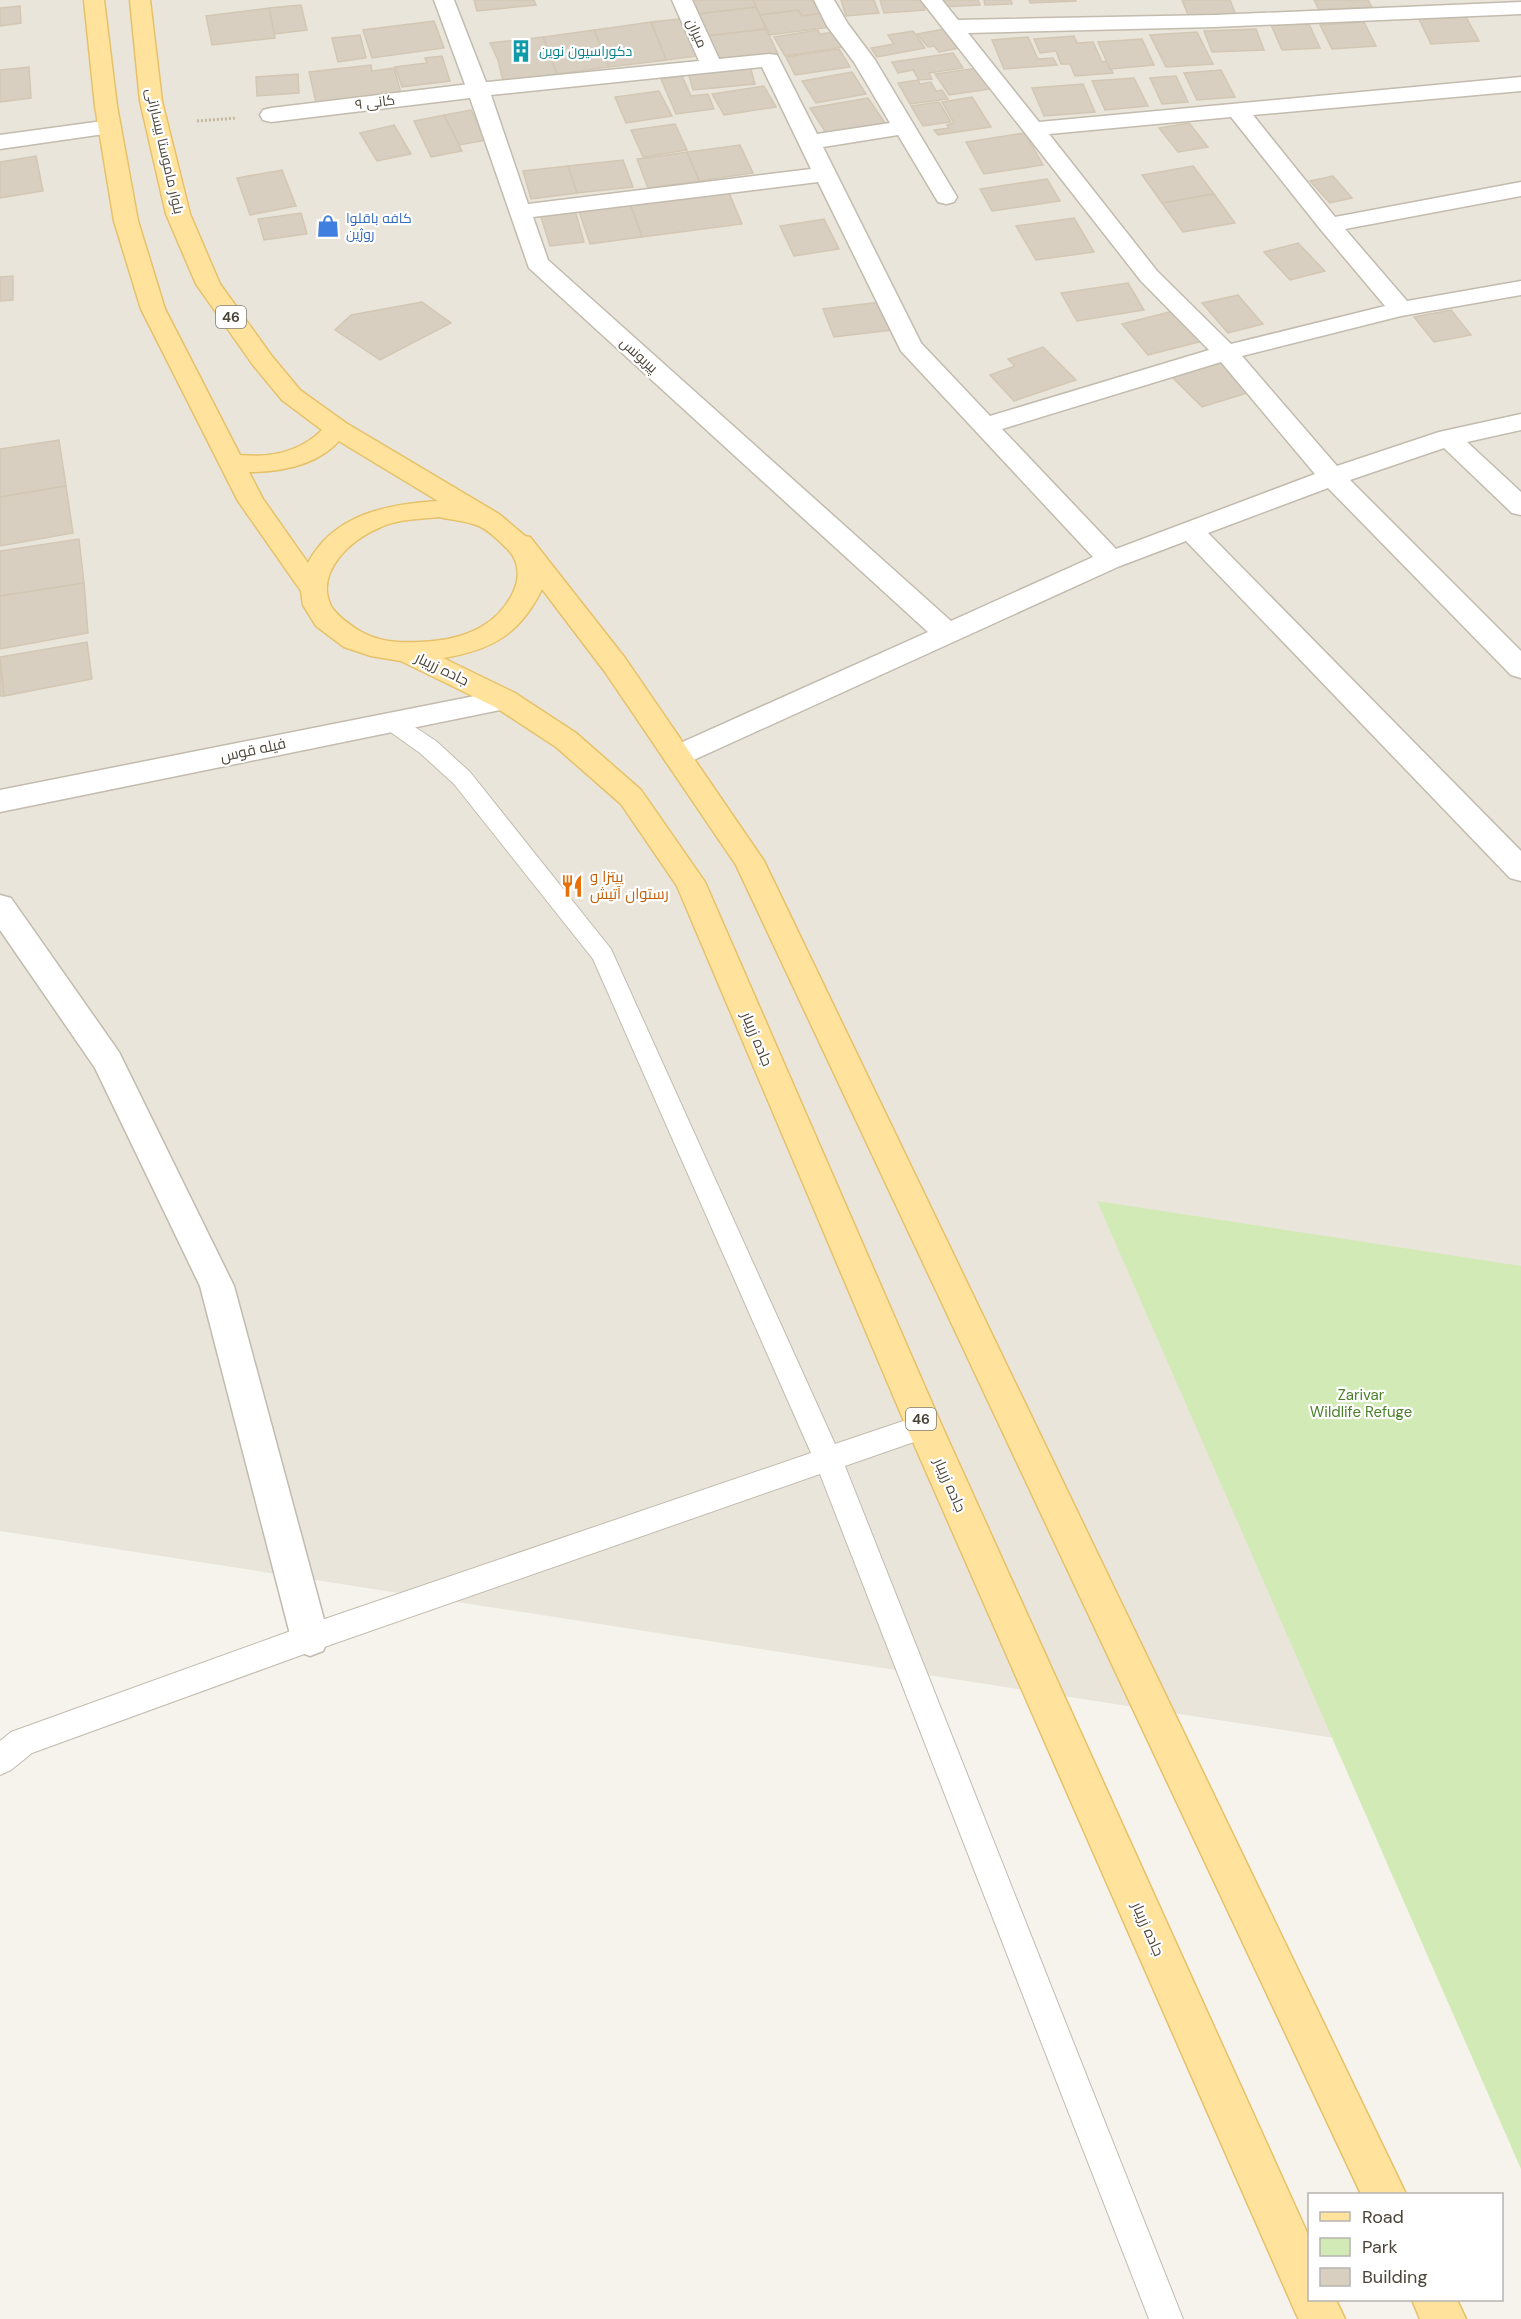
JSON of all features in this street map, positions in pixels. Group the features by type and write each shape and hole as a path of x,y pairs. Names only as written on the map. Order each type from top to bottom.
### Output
{"main road":[{"name":"46","path":"94,0 110,127 126,221 153,309 251,501 313,589 321,613 334,627 361,644 409,653 451,648 478,640 501,627 522,605 531,582 531,562 521,543"},
{"name":"بلوار ماموستا بیسارانی","path":"140,0 151,101 178,214 208,284 262,360 291,395 338,429 490,520"},
{"path":"231,462 249,465 286,461 318,448 338,429"},
{"name":"46","path":"313,589 318,567 337,541 364,523 400,512 439,509 490,520 521,543 615,665 749,861 1384,2193"},
{"name":"جاده زریبار","path":"409,653 506,700 566,740 631,797 690,882 924,1426 1308,2287"},
{"path":"1313,2301 1322,2319"},
{"path":"1434,2301 1443,2319"}],"street":[{"name":"پیریونس","path":"444,0 478,90 537,263 948,634"},
{"name":"میران","path":"682,0 712,66"},
{"path":"824,0 946,196"},
{"path":"931,0 1149,276 1226,353 1332,477 1521,668"},
{"path":"952,27 1214,21 1521,8"},
{"name":"کانی ۹","path":"271,114 769,60 810,142"},
{"path":"1033,129 1521,84"},
{"path":"1237,110 1329,225 1401,309"},
{"path":"0,142 110,127"},
{"path":"904,127 810,142 910,346 1111,560"},
{"path":"520,212 825,174"},
{"path":"1329,225 1521,189"},
{"path":"984,426 1226,353 1401,309 1521,288"},
{"path":"677,756 1111,560 1332,477 1448,438 1521,422"},
{"path":"1448,438 1521,507"},
{"path":"1190,530 1521,870"},
{"name":"فیله قوس","path":"0,801 390,721 506,700"},
{"path":"0,906 108,1061 217,1286 310,1638"}],"lane":[{"path":"390,721 428,747 462,778 603,956 829,1461 1166,2319"},
{"path":"0,1760 22,1742 310,1638 829,1461 924,1426"}],"path":[{"path":"157,125 271,114"}],"shaded area":[{"path":"0,0 1521,0 1521,1767 0,1531"}],"green space":[{"name":"Zarivar Wildlife Refuge","path":"1097,1201 1521,1266 1521,2169"}],"building":[{"path":"474,0 534,0 536,5 477,11"},
{"path":"691,0 753,0 756,7 698,14"},
{"path":"753,0 816,0 824,13 802,16 798,10 760,15"},
{"path":"841,0 874,0 879,13 846,16"},
{"path":"880,0 922,0 925,10 884,13"},
{"path":"937,0 978,0 980,5 940,7"},
{"path":"984,0 1011,0 1012,4 985,5"},
{"path":"1029,0 1076,0 1076,1 1030,3"},
{"path":"1182,0 1230,0 1236,15 1189,17"},
{"path":"1314,0 1368,0 1372,7 1319,10"},
{"path":"301,5 307,30 274,34 269,8"},
{"path":"20,6 21,23 0,26 0,8"},
{"path":"756,7 766,29 707,36 698,14"},
{"path":"269,8 275,38 212,45 206,16"},
{"path":"798,10 802,16 824,13 831,27 770,35 760,15"},
{"path":"1465,15 1479,41 1431,44 1418,17"},
{"path":"698,17 714,54 666,60 651,22"},
{"path":"434,21 444,48 372,58 363,30"},
{"path":"651,22 666,60 609,67 594,30"},
{"path":"1364,22 1376,46 1332,49 1320,25"},
{"path":"1309,24 1320,48 1282,50 1271,25"},
{"path":"766,29 778,54 718,62 707,36"},
{"path":"944,29 959,48 939,52 934,46 928,47 917,34"},
{"path":"1256,29 1264,50 1212,52 1204,31"},
{"path":"594,30 609,67 557,74 543,37"},
{"path":"818,30 820,34 835,32 843,47 785,56 774,37"},
{"path":"913,31 925,48 877,57 871,48 894,44 888,35"},
{"path":"1197,32 1213,64 1166,67 1150,35"},
{"path":"360,35 366,58 338,62 332,38"},
{"path":"1074,36 1077,43 1093,42 1102,62 1108,61 1113,73 1075,76 1070,64 1061,64 1056,51 1040,53 1034,39"},
{"name":"دکوراسیون نوین","path":"543,37 557,74 503,81 498,60 490,43"},
{"path":"1028,37 1038,59 1053,58 1057,65 1004,69 992,40"},
{"path":"1142,39 1154,65 1110,69 1098,42"},
{"path":"839,49 850,67 795,75 786,57"},
{"path":"953,53 963,68 929,73 932,79 919,80 913,70 898,73 892,62"},
{"path":"442,56 450,81 402,87 395,67 427,63 425,58"},
{"path":"371,65 372,71 394,68 401,93 316,103 309,72"},
{"path":"750,66 755,84 693,90 688,72"},
{"path":"29,67 31,98 0,102 0,70"},
{"path":"978,68 991,89 949,95 935,74"},
{"path":"1221,70 1235,97 1197,100 1184,73"},
{"path":"852,72 866,94 816,103 802,81"},
{"path":"298,74 299,93 257,96 256,77"},
{"path":"682,76 691,96 708,94 714,109 676,114 661,79"},
{"path":"1176,76 1188,102 1162,104 1150,78"},
{"path":"1134,78 1148,106 1105,110 1092,81"},
{"path":"918,80 920,84 931,82 936,91 942,90 948,99 910,104 898,83"},
{"path":"1083,84 1095,112 1044,116 1032,88"},
{"path":"764,86 776,107 724,115 712,94"},
{"path":"659,91 672,116 626,123 615,97"},
{"path":"972,97 991,127 938,135 934,130 949,128 947,125 954,123 942,102"},
{"path":"868,98 885,123 826,133 810,108"},
{"path":"939,102 951,122 923,126 911,106"},
{"path":"471,110 487,140 459,145 444,115"},
{"path":"444,115 462,151 431,157 414,121"},
{"path":"1189,123 1208,147 1178,152 1159,128"},
{"path":"675,124 687,150 643,157 631,130"},
{"path":"394,125 411,154 377,161 360,133"},
{"path":"1025,133 1043,165 984,174 966,142"},
{"path":"740,145 753,173 699,181 687,152"},
{"path":"687,152 699,181 648,188 637,159"},
{"path":"36,156 43,191 0,198 0,162"},
{"path":"623,160 633,187 577,193 568,166"},
{"path":"568,166 577,193 531,199 523,171"},
{"path":"1193,166 1214,194 1162,203 1142,175"},
{"path":"282,170 296,206 250,215 237,178"},
{"path":"1333,176 1352,198 1330,203 1310,181"},
{"path":"1047,179 1060,201 992,211 980,189"},
{"path":"727,188 742,224 642,237 629,201"},
{"path":"1214,194 1235,223 1183,232 1162,203"},
{"path":"629,201 642,237 590,244 578,208"},
{"path":"575,210 584,242 550,246 540,214"},
{"path":"301,213 307,234 264,240 258,219"},
{"path":"1074,218 1094,252 1036,260 1016,226"},
{"path":"824,219 839,249 794,256 780,226"},
{"path":"1298,243 1325,271 1290,280 1264,252"},
{"path":"13,276 13,300 0,301 0,277"},
{"path":"1128,283 1144,310 1077,321 1061,293"},
{"path":"1238,295 1263,324 1228,333 1202,303"},
{"path":"422,302 451,323 380,360 335,330 351,315"},
{"path":"881,302 892,330 834,337 823,309"},
{"path":"1177,310 1203,341 1148,355 1122,324"},
{"path":"1451,310 1471,335 1434,342 1414,317"},
{"path":"1043,347 1076,380 1014,401 990,375 1015,366 1008,359"},
{"path":"1218,356 1254,391 1202,407 1167,372"},
{"path":"59,440 66,486 0,497 0,449"},
{"path":"66,486 73,533 0,546 0,497"},
{"path":"79,539 84,583 0,596 0,551"},
{"path":"84,583 88,633 0,649 0,596"},
{"path":"87,642 92,679 4,696 0,657"},
{"path":"0,660 4,696 0,696"}],"place":[{"name":"دکوراسیون نوین","path":"521,51"},
{"name":"کافه باقلوا روژین","path":"328,226"},
{"name":"پیتزا و رستوان آتیش","path":"572,886"}]}
